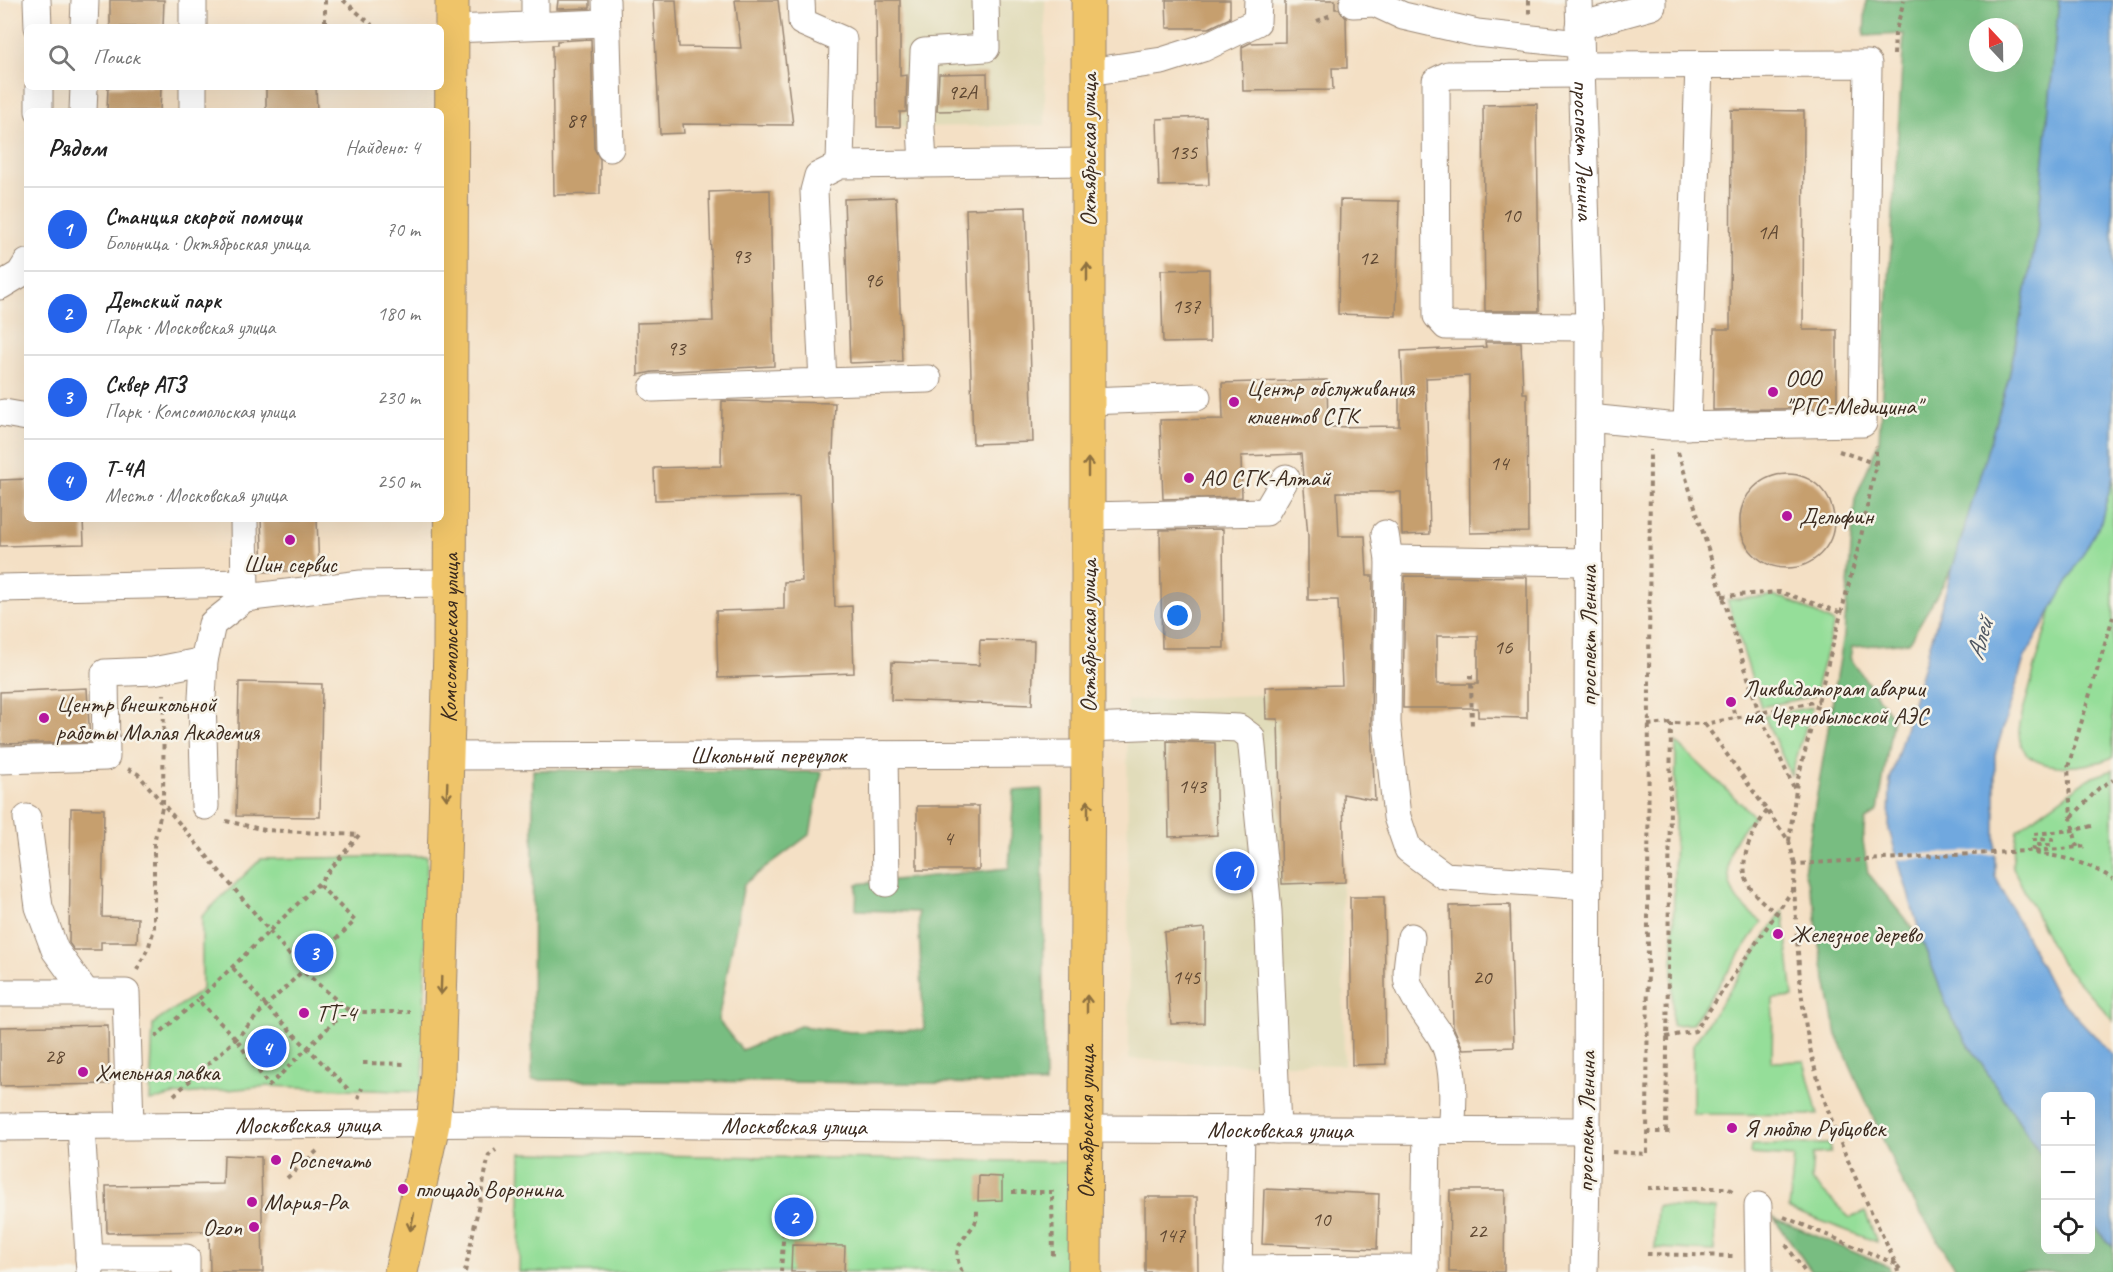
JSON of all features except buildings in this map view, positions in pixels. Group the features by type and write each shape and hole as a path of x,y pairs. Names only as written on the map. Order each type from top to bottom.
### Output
{"main road":[{"name":"Октябрьская улица","path":"1085,1272 1088,0"},
{"name":"Комсомольская улица","path":"402,1272 434,1124 438,1074 448,756 450,583 446,192 452,15"}],"street":[{"path":"38,0 38,24"},
{"path":"84,24 85,0"},
{"path":"193,0 193,24"},
{"path":"801,0 802,22 843,40 840,165"},
{"path":"923,164 921,127 924,52 987,48 985,0"},
{"path":"1088,72 1162,61 1203,48 1257,22 1258,0"},
{"path":"1353,4 1375,3 1403,16 1477,33 1579,42 1699,65 1868,64 1863,423 1669,425 1589,418"},
{"path":"1589,327 1446,326 1437,316 1436,81 1448,75 1579,42 1657,4"},
{"path":"452,15 606,11 610,148"},
{"name":"проспект Ленина","path":"1579,42 1589,327 1587,1141 1584,1272"},
{"path":"1669,425 1699,65"},
{"path":"39,90 39,108"},
{"path":"83,108 84,90"},
{"path":"193,90 193,108"},
{"path":"823,382 814,191 818,176 840,165 1087,162"},
{"path":"0,286 20,274 24,268"},
{"path":"653,388 928,379"},
{"path":"1088,401 1197,397"},
{"path":"1088,516 1266,512 1286,478"},
{"path":"205,806 202,698 204,661 212,624 245,591 244,522"},
{"path":"1588,562 1387,547 1387,723 1397,817 1408,849 1445,876 1588,886"},
{"path":"0,588 245,591 361,584 450,583"},
{"path":"0,760 106,757 105,673 153,671 204,661"},
{"name":"Школьный переулок","path":"448,756 884,755 1088,741 1166,725 1239,728 1251,737 1268,911 1277,1130"},
{"path":"884,755 886,883"},
{"path":"27,818 39,907 55,950 86,993"},
{"path":"1241,1130 1238,1270 1425,1270 1439,1130 1454,1102 1452,1071 1441,1037 1423,1012 1407,981 1410,937"},
{"path":"0,993 126,993 130,1125"},
{"name":"Московская улица","path":"0,1127 505,1123 1439,1130 1587,1141"},
{"path":"81,1126 89,1265 186,1258 186,1272"},
{"path":"1758,1206 1759,1264"}],"path":[{"path":"325,0 325,24"},
{"path":"343,0 371,24"},
{"path":"1895,34 1904,0"},
{"path":"1669,425 1759,713 1796,792"},
{"path":"1587,1141 1647,1154 1648,725 1669,425"},
{"path":"1832,448 1876,464"},
{"path":"1722,596 1780,592 1842,613"},
{"path":"2077,847 2071,818 2068,767 2113,616"},
{"path":"126,993 149,946 154,929 154,843 163,803 164,668"},
{"path":"1471,675 1472,729"},
{"path":"1648,725 1705,724 1819,700"},
{"path":"1733,709 1735,718"},
{"path":"1666,1132 1671,723"},
{"path":"1705,724 1789,841 1795,864 1794,888 1803,1006 1813,1061 1837,1132 1898,1272"},
{"path":"106,757 138,774 268,931 303,970 347,1009 360,1012 415,1012"},
{"path":"2071,818 2099,788 2113,780"},
{"path":"129,1058 233,968 318,884 359,835 265,830 219,819 205,806"},
{"path":"1767,811 1754,830 1746,850 1743,870 1753,893 1776,913"},
{"path":"2033,850 2034,845 2052,845 2052,839 2034,840 2034,834 2092,826"},
{"path":"1795,864 2087,846"},
{"path":"2033,850 2033,853 2057,856 2094,867 2113,879"},
{"path":"174,1095 236,1039 266,1006 356,921 318,884"},
{"path":"1666,1037 1695,1031 1794,888"},
{"path":"233,968 266,1006 348,1089"},
{"path":"198,1000 236,1039 269,1086 347,1009"},
{"path":"363,1062 415,1064"},
{"path":"1647,1132 1674,1132"},
{"path":"465,1272 489,1155 504,1145"},
{"path":"1012,1192 1052,1192 1053,1261"},
{"path":"1758,1206 1896,1264 1902,1272"},
{"path":"962,1272 956,1250 976,1221 977,1208"},
{"path":"781,1272 784,1225"},
{"path":"1647,1254 1759,1264"}],"shaded area":[{"path":"901,0 1045,0 1045,125 901,127"},
{"path":"1340,691 1344,1065 1202,1063 1129,1059 1127,701"}],"green space":[{"path":"1866,0 2059,0 2037,234 2009,377 1954,566 1909,642 1852,647 1850,658 1893,718 1878,811 1865,821 1863,841 1868,873 1922,940 1952,1019 2041,1155 2041,1254 2095,1254 2095,1227 2113,1247 2113,1272 1958,1272 1903,1185 1837,1035 1818,940 1815,907 1804,871 1844,635 1855,499 1879,441 1904,34 1864,36"},
{"path":"2113,436 2113,757 2087,764 2056,766 2030,757 2022,746 2019,727 2050,617"},
{"path":"1771,596 1787,599 1834,623 1814,696 1761,707 1727,600"},
{"path":"1812,707 1791,775 1764,716"},
{"path":"1676,742 1754,816 1740,832 1730,852 1729,875 1732,889 1738,900 1747,911 1762,922 1692,1024 1672,1025"},
{"path":"533,770 822,772 810,834 744,884 718,1020 742,1050 800,1026 851,1032 924,1030 918,912 856,910 857,884 1009,868 1014,791 1042,789 1045,1084 532,1080"},
{"path":"2113,770 2113,1020 2059,960 2012,866 2017,830 2088,779"},
{"path":"427,856 423,1092 269,1086 174,1095 150,1101 153,1024 202,990 202,916 261,859"},
{"path":"1783,910 1793,997 1773,999 1772,1062 1804,1061 1818,1115 1693,1114 1693,1045"},
{"path":"1830,1144 1831,1153 1813,1154 1811,1180 1850,1218 1865,1212 1877,1242 1789,1209 1794,1157 1750,1154 1751,1145"},
{"path":"521,1153 1069,1162 1067,1272 519,1272"},
{"path":"1657,1206 1716,1209 1714,1251 1655,1248"},
{"path":"1774,1218 1889,1267 1890,1272 1812,1272"}],"water":[{"name":"Алей","path":"2059,0 2113,0 2113,477 2101,522 2024,659 1995,755 1995,876 2056,995 2113,1055 2113,1247 2095,1227 2095,1092 2041,1092 2041,1155 1952,1019 1922,940 1889,830 1890,780 2009,377 2037,234"}],"pier":[{"path":"1998,850 1998,854 1895,860 1893,855"}],"place":[{"name":"ООО \"РГС-Медицина\"","path":"1773,392"},
{"name":"Центр обслуживания клиентов СГК","path":"1234,402"},
{"name":"АО СГК-Алтай","path":"1189,478"},
{"name":"Дельфин","path":"1787,516"},
{"name":"Шин сервис","path":"290,540"},
{"name":"Ликвидаторам аварии на Чернобыльской АЭС","path":"1731,702"},
{"name":"Центр внешкольной работы Малая Академия","path":"44,718"},
{"name":"Станция скорой помощи","path":"1235,871"},
{"name":"Железное дерево","path":"1778,934"},
{"name":"Сквер АТЗ","path":"314,953"},
{"name":"ТТ-4","path":"304,1013"},
{"name":"Т-4А","path":"267,1048"},
{"name":"Хмельная лавка","path":"83,1072"},
{"name":"Я люблю Рубцовск","path":"1732,1128"},
{"name":"Роспечать","path":"276,1160"},
{"name":"площадь Воронина","path":"403,1189"},
{"name":"Мария-Ра","path":"252,1202"},
{"name":"Детский парк","path":"794,1217"},
{"name":"Ozon","path":"254,1227"}]}
